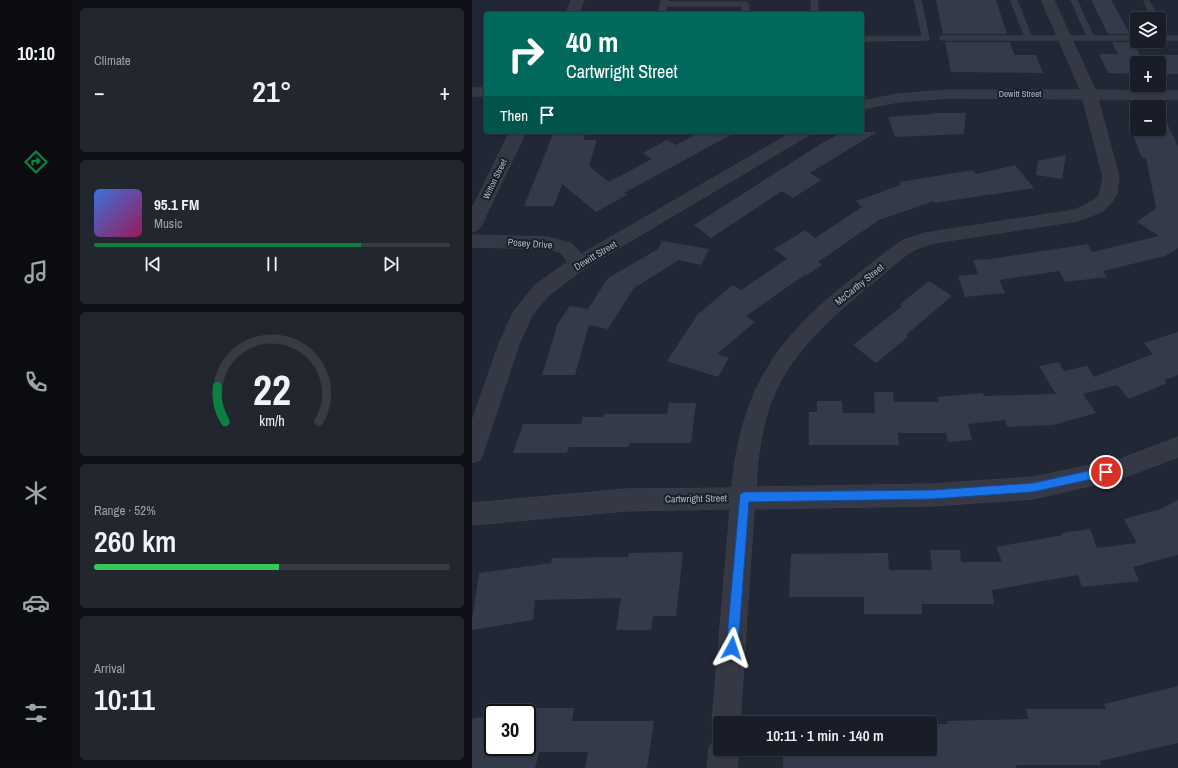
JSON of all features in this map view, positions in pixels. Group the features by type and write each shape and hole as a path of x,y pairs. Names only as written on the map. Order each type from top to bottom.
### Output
{"street":[{"path":"573,12 578,0"},
{"name":"McCarthy Street","path":"727,716 745,472 755,419 763,395 773,376 801,336 837,301 908,246 931,236 1077,215 1096,209 1108,196 1111,177 1089,94 1048,0"},
{"path":"472,92 484,92"},
{"name":"Dewitt Street","path":"864,105 898,98 946,94 1178,94"},
{"name":"Witton Street","path":"472,226 517,134"},
{"name":"Dewitt Street","path":"472,453 510,344 524,311 542,290 579,264 801,134"},
{"name":"Posey Drive","path":"472,241 548,243 566,248 579,264"},
{"name":"Cartwright Street","path":"472,514 626,500 932,495 1033,488 1120,469 1178,447"},
{"path":"722,768 723,756"}],"lane":[{"path":"814,0 814,12"},
{"path":"864,39 926,39 918,0"},
{"path":"1014,0 1028,38"},
{"path":"1074,0 1091,38"},
{"path":"662,12 664,2 746,4 745,12"},
{"path":"1147,2 1152,12"},
{"path":"1166,36 1178,38"},
{"path":"942,38 1130,38"}],"building":[{"path":"936,0 996,0 1007,34 943,34"},
{"path":"1091,0 1111,0 1130,34 1108,34"},
{"path":"945,42 1010,42 1014,55 1036,55 1043,73 951,72"},
{"path":"1112,42 1130,42 1130,48 1136,48 1140,55 1178,55 1178,74 1166,74 1166,56 1130,56 1130,74 1108,73 1099,54 1118,54"},
{"path":"966,113 964,134 895,137 888,117 932,114"},
{"path":"1167,123 1178,146 1178,248 1165,256 1103,271 1107,277 1065,282 1059,271 999,280 1005,293 965,297 958,276 978,274 973,260 991,259 1088,244 1092,252 1159,236 1137,222 1156,208 1146,158 1142,158 1133,136 1166,136"},
{"path":"864,132 877,132 810,173 821,180 793,198 782,191 711,238 694,225 822,143 839,134 864,134"},
{"path":"553,134 585,134 583,140 597,140 589,166 609,182 652,159 643,153 667,140 676,145 696,134 732,134 624,193 627,195 596,212 562,184 554,206 524,206"},
{"path":"1066,155 1062,179 1036,175 1038,161"},
{"path":"1015,165 1034,188 934,203 934,201 879,220 818,262 822,265 807,275 806,274 746,316 755,322 717,354 729,358 718,377 667,361 698,314 733,285 741,290 787,259 774,249 805,230 815,238 862,207 856,201 901,185 900,182 973,170 976,174"},
{"path":"662,241 709,249 701,265 679,260 634,288 608,329 589,325 575,375 542,375 558,323 570,306 588,309 608,278 658,249"},
{"path":"929,281 952,296 906,335 908,337 876,363 853,345 902,306 900,304"},
{"path":"1178,332 1178,375 1165,380 1167,383 1129,399 1117,385 1083,394 1096,413 1053,425 1007,427 1005,420 968,424 972,440 948,442 946,433 898,433 899,445 809,445 809,412 817,412 817,401 842,401 843,413 875,413 874,392 893,392 894,402 939,402 937,397 983,393 984,396 1056,394 1039,366 1059,362 1064,371 1087,366 1094,377 1153,354 1144,343"},
{"path":"669,403 696,403 691,443 630,443 629,447 569,447 567,453 513,453 523,424 581,424 583,417 603,417 604,414 667,414"},
{"path":"1178,500 1178,555 1133,567 1139,581 1082,587 1078,575 992,590 994,604 922,604 922,614 864,614 864,597 789,597 791,554 888,553 889,570 932,570 930,550 960,550 961,562 1002,562 996,547 1063,535 1062,533 1090,529 1097,548 1137,543 1124,519 1161,509"},
{"path":"683,552 676,616 653,616 651,630 616,630 621,598 535,600 533,620 472,630 472,620 479,573 551,563 552,558 628,557 629,553"},
{"path":"1178,686 1178,743 1100,761 1101,765 1016,765 1017,768 783,768 783,756 937,756 937,724 947,724 947,721 1028,719 1026,709 1106,709 1104,704"},
{"path":"536,708 574,708 572,721 654,721 647,768 585,768 588,752 539,752 535,768 472,768 472,719 484,717 484,756 536,756"}],"route":[{"path":"732,648 744,497 932,495 1033,488 1106,472"}]}
